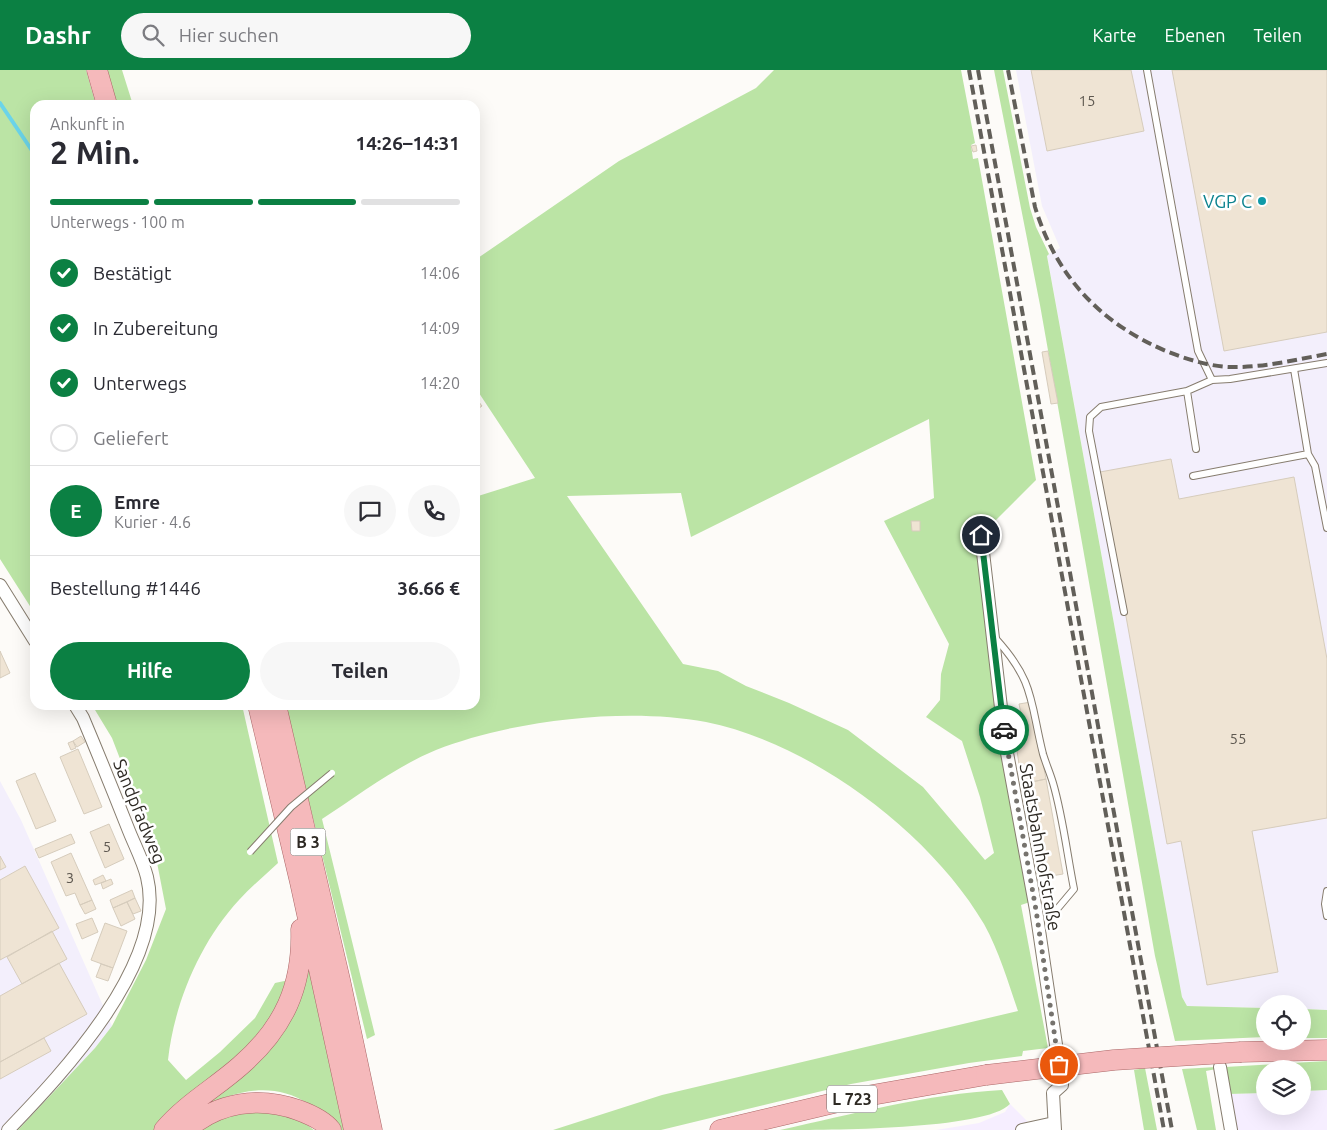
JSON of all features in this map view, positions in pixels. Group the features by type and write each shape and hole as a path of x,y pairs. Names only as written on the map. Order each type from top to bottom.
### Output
{"main road":[{"path":"97,70 106,100"},
{"name":"B 3","path":"259,710 300,882 354,1130"},
{"name":"B 3","path":"277,710 372,1130"},
{"path":"164,1130 177,1115 239,1067 259,1048 288,1008 296,985 302,954 300,882"},
{"name":"L 723","path":"720,1130 855,1098 986,1075 1114,1060 1241,1052 1327,1050"},
{"path":"186,1130 219,1109 249,1101 290,1107 306,1113 331,1130"}],"street":[{"name":"Staatsbahnhofstraße","path":"981,535 1005,742 1036,910 1062,1084 1053,1093 1055,1126"},
{"path":"0,585 30,633"},
{"name":"Sandpfadweg","path":"8,1130 54,1082 104,1019 131,972 150,916 147,877 78,710"},
{"path":"1220,1067 1231,1130"},
{"path":"1022,1130 1055,1126"}],"lane":[{"path":"1147,70 1198,351 1212,380"},
{"path":"1124,612 1089,431 1090,417 1101,407 1187,391 1212,380 1230,379 1327,363"},
{"path":"1294,369 1308,454 1315,466 1327,528"},
{"path":"1187,391 1196,449"},
{"path":"1194,476 1308,454"},
{"path":"991,634 1023,674 1032,698 1043,754 1054,784 1074,889 1058,908"},
{"path":"250,852 298,801 332,773"},
{"path":"1327,891 1325,904 1327,916"}],"shaded area":[{"path":"1016,70 1327,70 1327,1010 1311,1009 1311,995 1256,995 1256,1008 1187,1006 1182,997 1047,255 1060,248 1042,206"},
{"path":"0,781 21,820 112,1026 95,1048 18,1130 0,1130"},
{"path":"1327,1090 1327,1130 1235,1130 1228,1094 1256,1093 1256,1115 1311,1115 1311,1091"},
{"path":"1010,1104 1036,1130 936,1130 979,1123 1005,1112"}],"green space":[{"path":"0,70 86,70 95,100 30,100 30,606 0,559"},
{"path":"105,70 122,70 131,100 114,100"},
{"path":"774,70 961,70 975,143 971,145 973,159 978,158 1036,480 984,532 1030,902 1021,905 1048,1048 1023,1051 1022,1056 969,1063 851,1084 661,1130 553,1130 662,1095 1018,1011 989,934 961,890 933,857 900,825 864,796 826,771 786,749 746,733 706,722 641,716 605,716 570,719 499,731 466,740 436,750 406,765 322,819 375,1035 367,1039 314,822 283,710 480,710 480,495 535,478 480,395 480,257 619,161 756,88","holes":["929,419 934,498 884,521 949,644 941,674 940,700 926,717 962,741 980,797 994,853 985,860 923,787 848,730 746,686 718,671 683,664 567,496 681,493 691,537"]},
{"path":"994,70 1003,70 1030,208 1036,227 1049,254 1047,256 1182,997 1187,1006 1256,1008 1256,1037 1175,1041 1155,956 1040,305"},
{"path":"95,710 243,710 278,863 239,900 212,935 201,954 191,975 176,1017 168,1060 186,1080 220,1052 255,1018 275,983 289,980 281,1004 260,1035 156,1130 18,1130 95,1048 112,1026 146,960 166,909 154,847 112,738"},
{"path":"312,964 346,1130 338,1130 309,1104 281,1092 267,1090 239,1093 198,1109 236,1078 306,965"},
{"path":"1311,1009 1327,1010 1327,1038 1311,1038"},
{"path":"1327,1061 1327,1090 1311,1091 1311,1062"},
{"path":"1256,1065 1256,1093 1228,1094 1225,1067"},
{"path":"1216,1067 1216,1069 1206,1071 1216,1130 1197,1130 1182,1069"},
{"path":"1145,1068 1157,1130 1144,1130 1134,1070"},
{"path":"1002,1090 1010,1104 995,1113 970,1119 903,1127 780,1130 918,1100"},
{"path":"255,1109 299,1119 314,1130 198,1130 205,1124"}],"building":[{"path":"1031,70 1131,70 1144,131 1047,151"},
{"name":"VGP C","path":"1172,70 1327,70 1327,332 1224,351"},
{"path":"976,145 977,151 973,152 971,146"},
{"path":"1048,351 1058,403 1051,404 1042,352"},
{"path":"1171,459 1179,499 1294,477 1327,659 1327,818 1252,831 1278,972 1207,985 1181,841 1167,844 1100,472"},
{"path":"911,521 920,521 920,531 912,531"},
{"path":"0,651 10,673 0,678"},
{"path":"1031,702 1046,779 1022,784 1016,744 1021,743 1017,723 1023,722 1019,704"},
{"path":"81,736 85,742 77,747 73,741"},
{"path":"73,741 76,748 71,750 68,743"},
{"path":"78,749 102,807 84,814 60,757"},
{"path":"35,773 56,821 36,829 16,781"},
{"path":"1046,779 1063,874 1039,878 1022,784"},
{"path":"109,824 124,859 105,868 90,832"},
{"path":"71,834 75,843 39,858 35,849"},
{"path":"71,853 92,900 80,905 75,893 66,896 51,862"},
{"path":"0,856 6,867 0,870"},
{"path":"25,866 59,928 0,960 0,880"},
{"path":"103,875 106,881 95,885 93,880"},
{"path":"111,879 113,884 103,889 101,883"},
{"path":"132,890 135,898 113,908 110,900"},
{"path":"135,898 141,911 133,914 127,902"},
{"path":"92,900 96,909 85,914 80,905"},
{"path":"127,902 135,919 121,926 113,908"},
{"path":"92,918 98,932 82,939 76,924"},
{"path":"105,923 127,931 113,968 91,960"},
{"path":"52,931 67,959 22,984 7,957"},
{"path":"59,963 87,1014 0,1062 0,996"},
{"path":"101,964 113,968 108,981 96,977"},
{"path":"44,1038 51,1051 0,1079 0,1062"}],"waterway":[{"path":"0,103 30,148"}],"railway":[{"path":"969,70 1164,1130"},
{"path":"978,70 1172,1130"},
{"path":"1008,70 1035,207 1044,232 1068,276 1101,311 1142,340 1197,362 1229,367 1254,366 1327,354"}],"way so far":[{"path":"1004,730 1036,910 1059,1065"}],"place":[{"name":"VGP C","path":"1262,201"}],"route":[{"path":"981,535 991,634 1004,730"}]}
